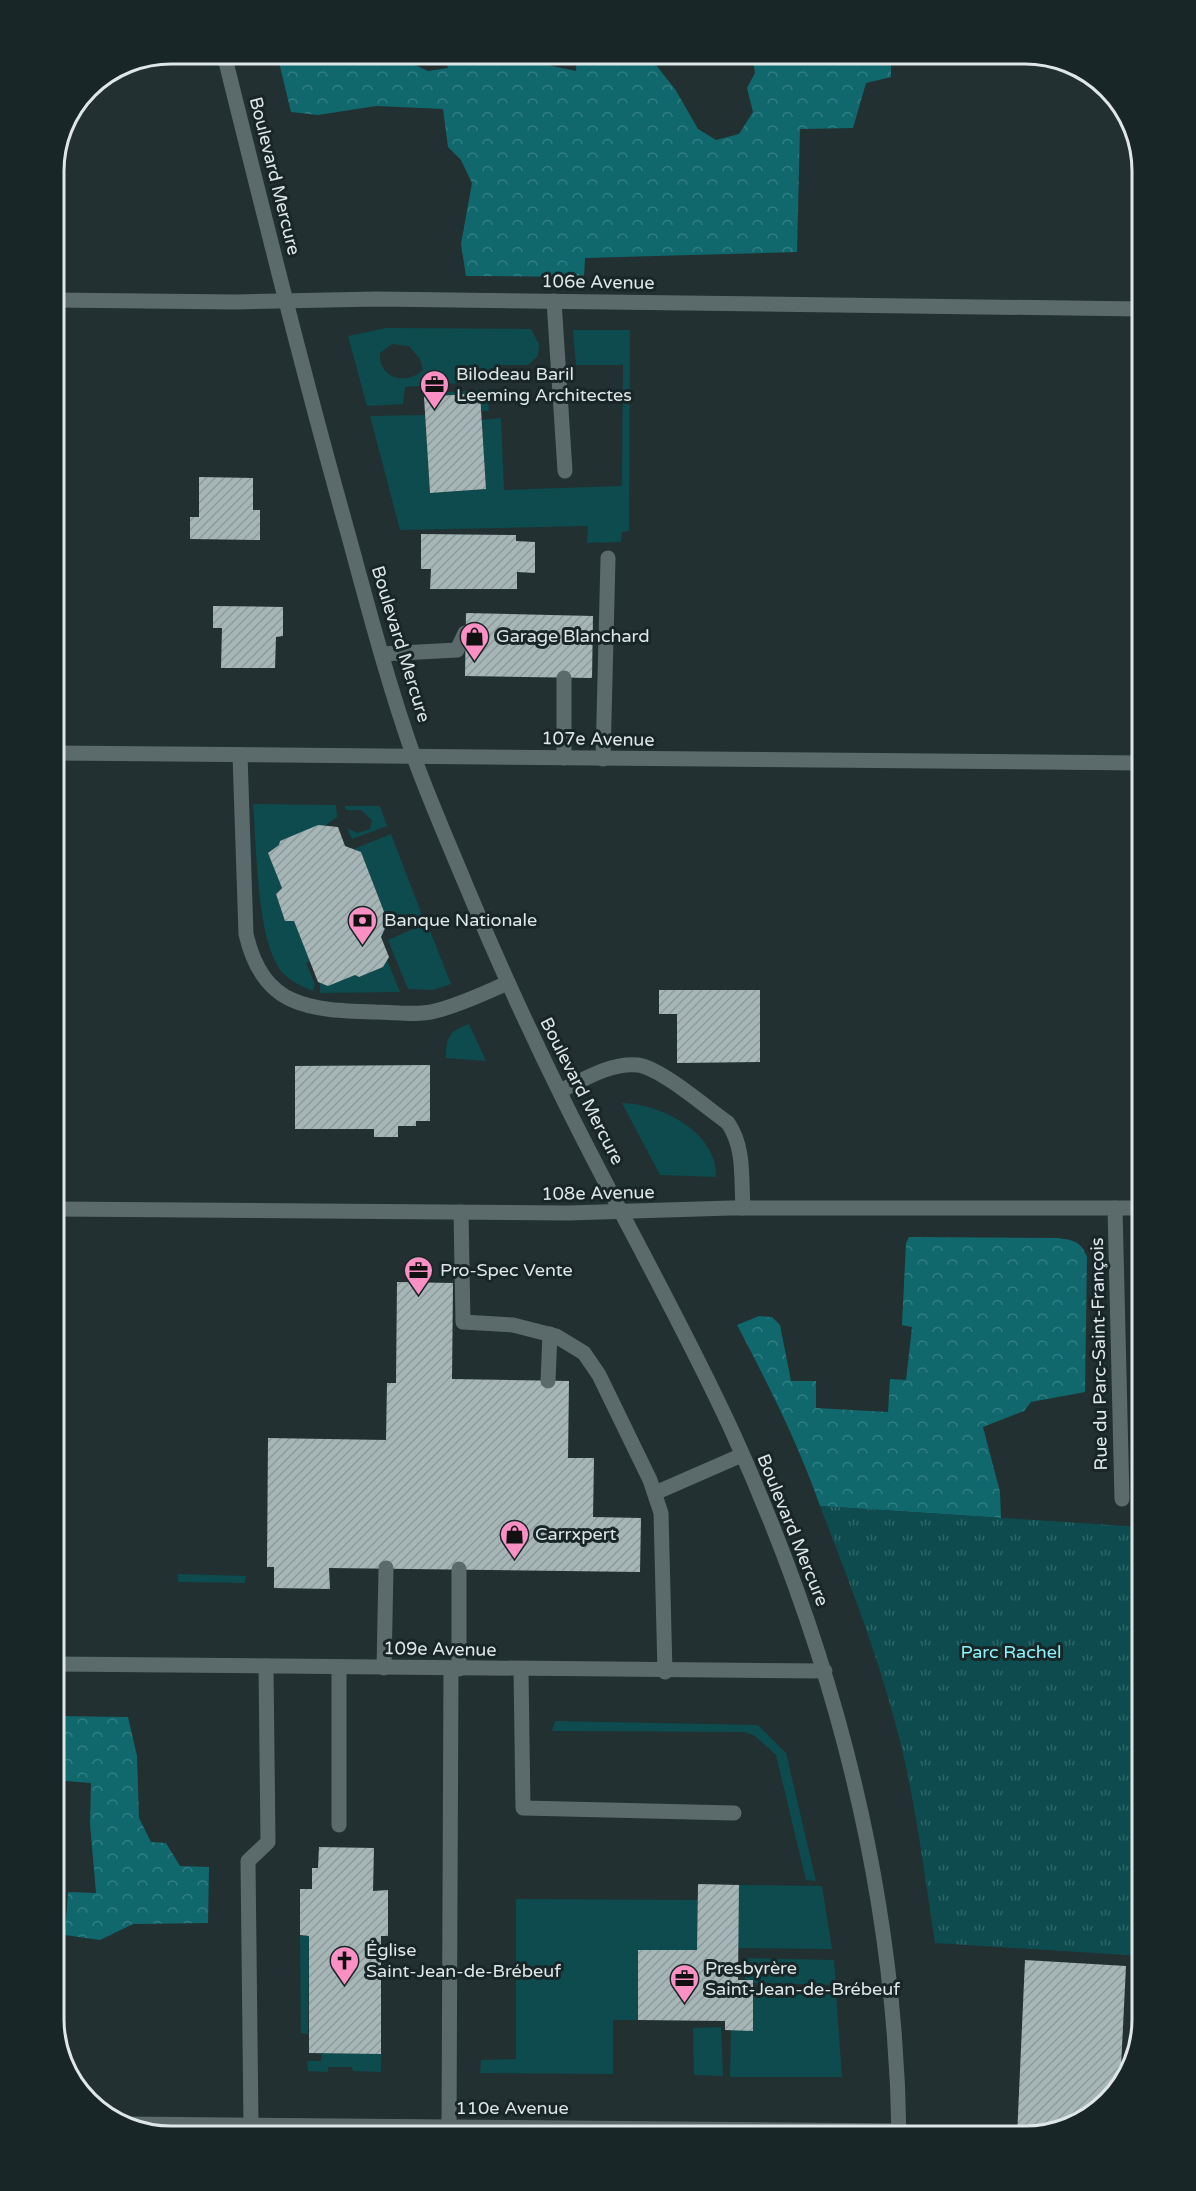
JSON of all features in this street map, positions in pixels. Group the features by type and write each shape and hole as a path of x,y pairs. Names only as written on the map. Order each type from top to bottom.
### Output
{"street":[{"name":"Boulevard Mercure","path":"227,65 325,452 382,654 414,757 508,983 560,1091 696,1355 742,1455 789,1568 825,1671 841,1726 866,1835 890,1980 899,2126"},
{"name":"106e Avenue","path":"65,300 377,299 1132,309"},
{"path":"554,301 566,471"},
{"path":"603,759 608,558"},
{"path":"382,654 457,650 465,633"},
{"path":"564,678 564,758"},
{"name":"107e Avenue","path":"65,753 1132,763"},
{"path":"240,755 246,934 254,962 262,977 274,988 290,1000 310,1008 421,1013 445,1008 508,983"},
{"path":"560,1091 602,1071 638,1065 652,1069 728,1123 736,1135 740,1146 743,1208"},
{"name":"108e Avenue","path":"64,1209 622,1212 743,1208 1132,1208"},
{"name":"Rue du Parc-Saint-François","path":"1115,1208 1122,1499"},
{"path":"462,1212 463,1322 513,1325 550,1334 578,1349 593,1365 654,1493 661,1513 665,1672"},
{"path":"548,1381 550,1334"},
{"path":"654,1493 742,1455"},
{"path":"384,1668 386,1568"},
{"path":"449,2126 455,1669 459,1569"},
{"name":"109e Avenue","path":"64,1664 665,1672 825,1671"},
{"path":"251,2125 248,1861 268,1842 266,1666"},
{"path":"339,1667 339,1825"},
{"path":"521,1670 523,1808 734,1813"},
{"name":"110e Avenue","path":"151,2124 350,2126"}],"green space":[{"path":"280,65 415,65 428,71 448,68 447,65 550,65 576,71 576,65 656,65 675,89 698,129 716,140 739,134 753,112 747,88 755,73 754,65 891,65 891,77 866,83 853,128 800,129 797,252 585,258 584,277 466,276 461,244 472,183 461,160 448,147 443,109 376,106 318,115 291,112"},
{"path":"386,328 531,329 539,344 538,356 528,365 499,365 500,380 405,387 403,404 367,406 348,336","holes":["392,344 409,346 420,359 423,370 409,378 394,377 388,374 383,368 380,353"]},
{"path":"573,330 630,330 629,531 622,532 621,542 587,543 588,526 400,530 370,416 425,415 430,493 486,489 482,420 501,418 504,490 622,486 623,365 576,365"},
{"path":"487,389 489,411 481,411 479,393 424,397 424,394"},
{"path":"253,804 336,805 337,817 322,828 280,841 279,845 268,853 282,888 276,894 285,921 294,921 310,961 306,963 315,984 313,991 295,983 285,975 275,962 268,943 257,869"},
{"path":"345,806 380,806 387,826 352,839 347,828 357,833 370,829 372,820 361,810 346,810"},
{"path":"391,834 422,915 385,930 388,922 361,852 354,849"},
{"path":"427,923 451,984 433,990 408,989 388,940"},
{"path":"387,960 400,992 320,993 320,983 327,985 355,975 359,977 383,967"},
{"path":"469,1024 486,1061 446,1058 450,1036 457,1029"},
{"path":"622,1103 653,1109 669,1115 697,1134 714,1161 716,1177 660,1175"},
{"path":"909,1237 1057,1238 1076,1242 1087,1257 1085,1392 1031,1402 1024,1411 983,1427 1000,1492 1001,1518 820,1506 792,1437 737,1325 759,1316 772,1317 780,1325 791,1381 816,1381 816,1408 888,1412 890,1379 906,1380 912,1327 902,1325 906,1243"},
{"name":"Parc Rachel","path":"820,1506 1132,1526 1132,1955 935,1943 912,1797 902,1749 885,1687"},
{"path":"178,1574 246,1576 245,1583 178,1582"},
{"path":"64,1716 128,1717 137,1756 139,1818 151,1842 166,1843 180,1866 209,1867 208,1923 133,1924 100,1940 65,1935 68,1892 96,1893 90,1824 91,1783 64,1781"},
{"path":"555,1721 758,1725 786,1753 816,1881 806,1880 776,1755 755,1736 745,1732 552,1731"},
{"path":"739,1885 822,1886 832,1949 738,1948"},
{"path":"516,1899 698,1900 697,1950 638,1950 638,2020 613,2020 613,2074 480,2073 481,2060 516,2059"},
{"path":"300,1936 309,1936 308,2034 301,2033"},
{"path":"745,1958 834,1960 836,1985 753,1983 745,1980"},
{"path":"753,1994 836,1994 842,2077 730,2077 731,2030 753,2030"},
{"path":"721,2027 723,2076 694,2075 693,2028"},
{"path":"322,2053 381,2054 381,2072 353,2071 352,2067 328,2067 328,2072 308,2071 307,2061 321,2061"}],"building":[{"path":"480,393 486,489 430,493 424,397"},
{"path":"199,477 253,478 253,510 260,510 260,540 190,539 190,517 199,517"},
{"path":"421,534 516,535 516,541 535,542 535,573 517,572 517,589 430,589 431,569 421,569"},
{"path":"213,606 283,607 283,636 276,637 275,668 221,668 222,628 213,628"},
{"path":"466,613 593,616 592,678 465,676"},
{"path":"318,825 338,827 345,846 361,852 388,922 381,937 389,957 383,967 328,986 318,982 294,921 285,921 276,894 282,888 268,853 279,845 280,841"},
{"path":"659,990 760,990 760,1062 677,1063 677,1014 659,1014"},
{"path":"430,1065 430,1121 416,1121 416,1126 398,1126 398,1137 374,1137 374,1129 295,1129 295,1066"},
{"path":"397,1282 453,1283 452,1379 569,1381 568,1458 594,1458 593,1517 641,1518 640,1572 329,1568 330,1589 274,1588 274,1567 267,1567 268,1438 386,1440 387,1383 396,1383"},
{"name":"Église Saint-Jean-de-Brébeuf","path":"319,1847 374,1848 373,1891 388,1890 388,1936 381,1936 381,2054 309,2053 309,1936 300,1935 300,1889 312,1889 312,1868 318,1868"},
{"path":"698,1884 739,1885 738,1980 753,1980 753,2031 725,2030 725,2021 638,2020 638,1950 697,1950"},
{"path":"1025,1960 1126,1966 1121,2065 1114,2079 1090,2104 1066,2118 1046,2124 1017,2126"}],"place":[{"name":"Bilodeau Baril Leeming Architectes","path":"435,410"},
{"name":"Garage Blanchard","path":"475,662"},
{"name":"Banque Nationale","path":"363,946"},
{"name":"Pro-Spec Vente","path":"419,1296"},
{"name":"Carrxpert","path":"514,1560"},
{"name":"Église Saint-Jean-de-Brébeuf","path":"345,1986"},
{"name":"Presbyrère Saint-Jean-de-Brébeuf","path":"684,2004"}]}
